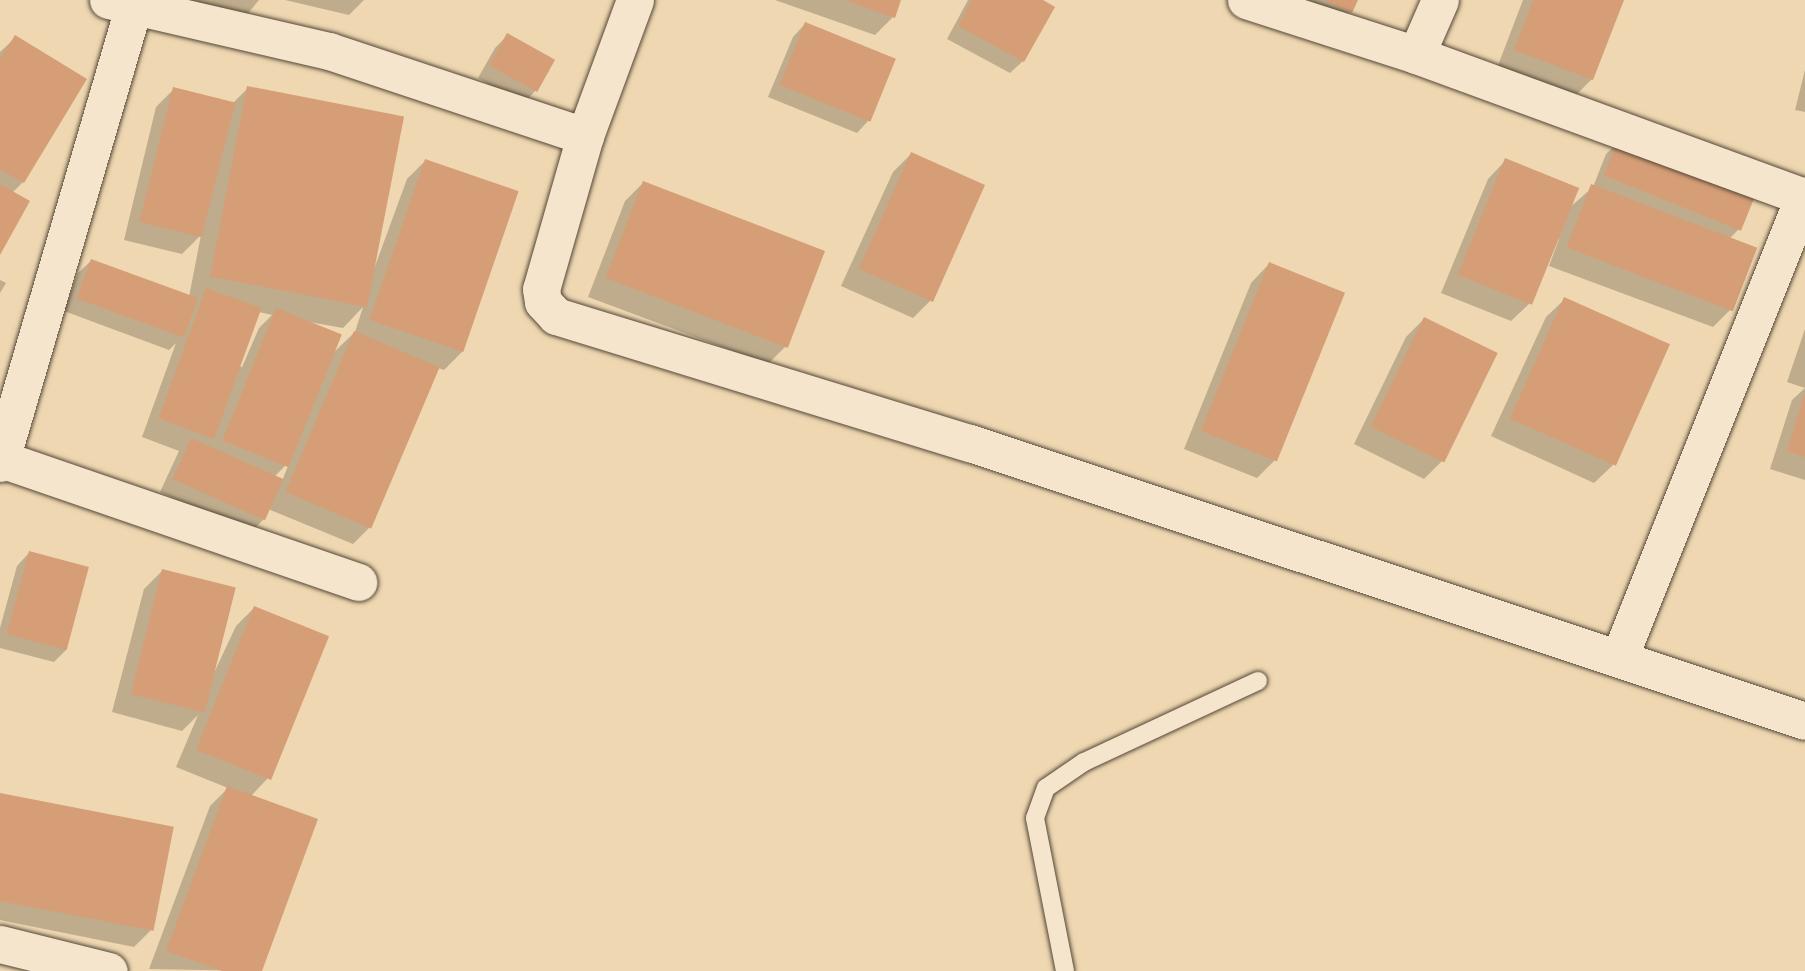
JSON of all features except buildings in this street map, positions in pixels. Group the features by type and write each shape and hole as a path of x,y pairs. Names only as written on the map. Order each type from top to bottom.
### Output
{"street":[{"path":"635,0 585,136 541,289 543,302 556,316 970,443 1805,721"},
{"path":"1245,0 1416,55 1804,196 1619,658"},
{"path":"1416,55 1440,0"},
{"path":"358,582 3,442 121,3 330,51 585,136"},
{"path":"0,944 109,971"}],"lane":[{"path":"1065,971 1035,818 1046,788 1084,762 1258,681"}]}
